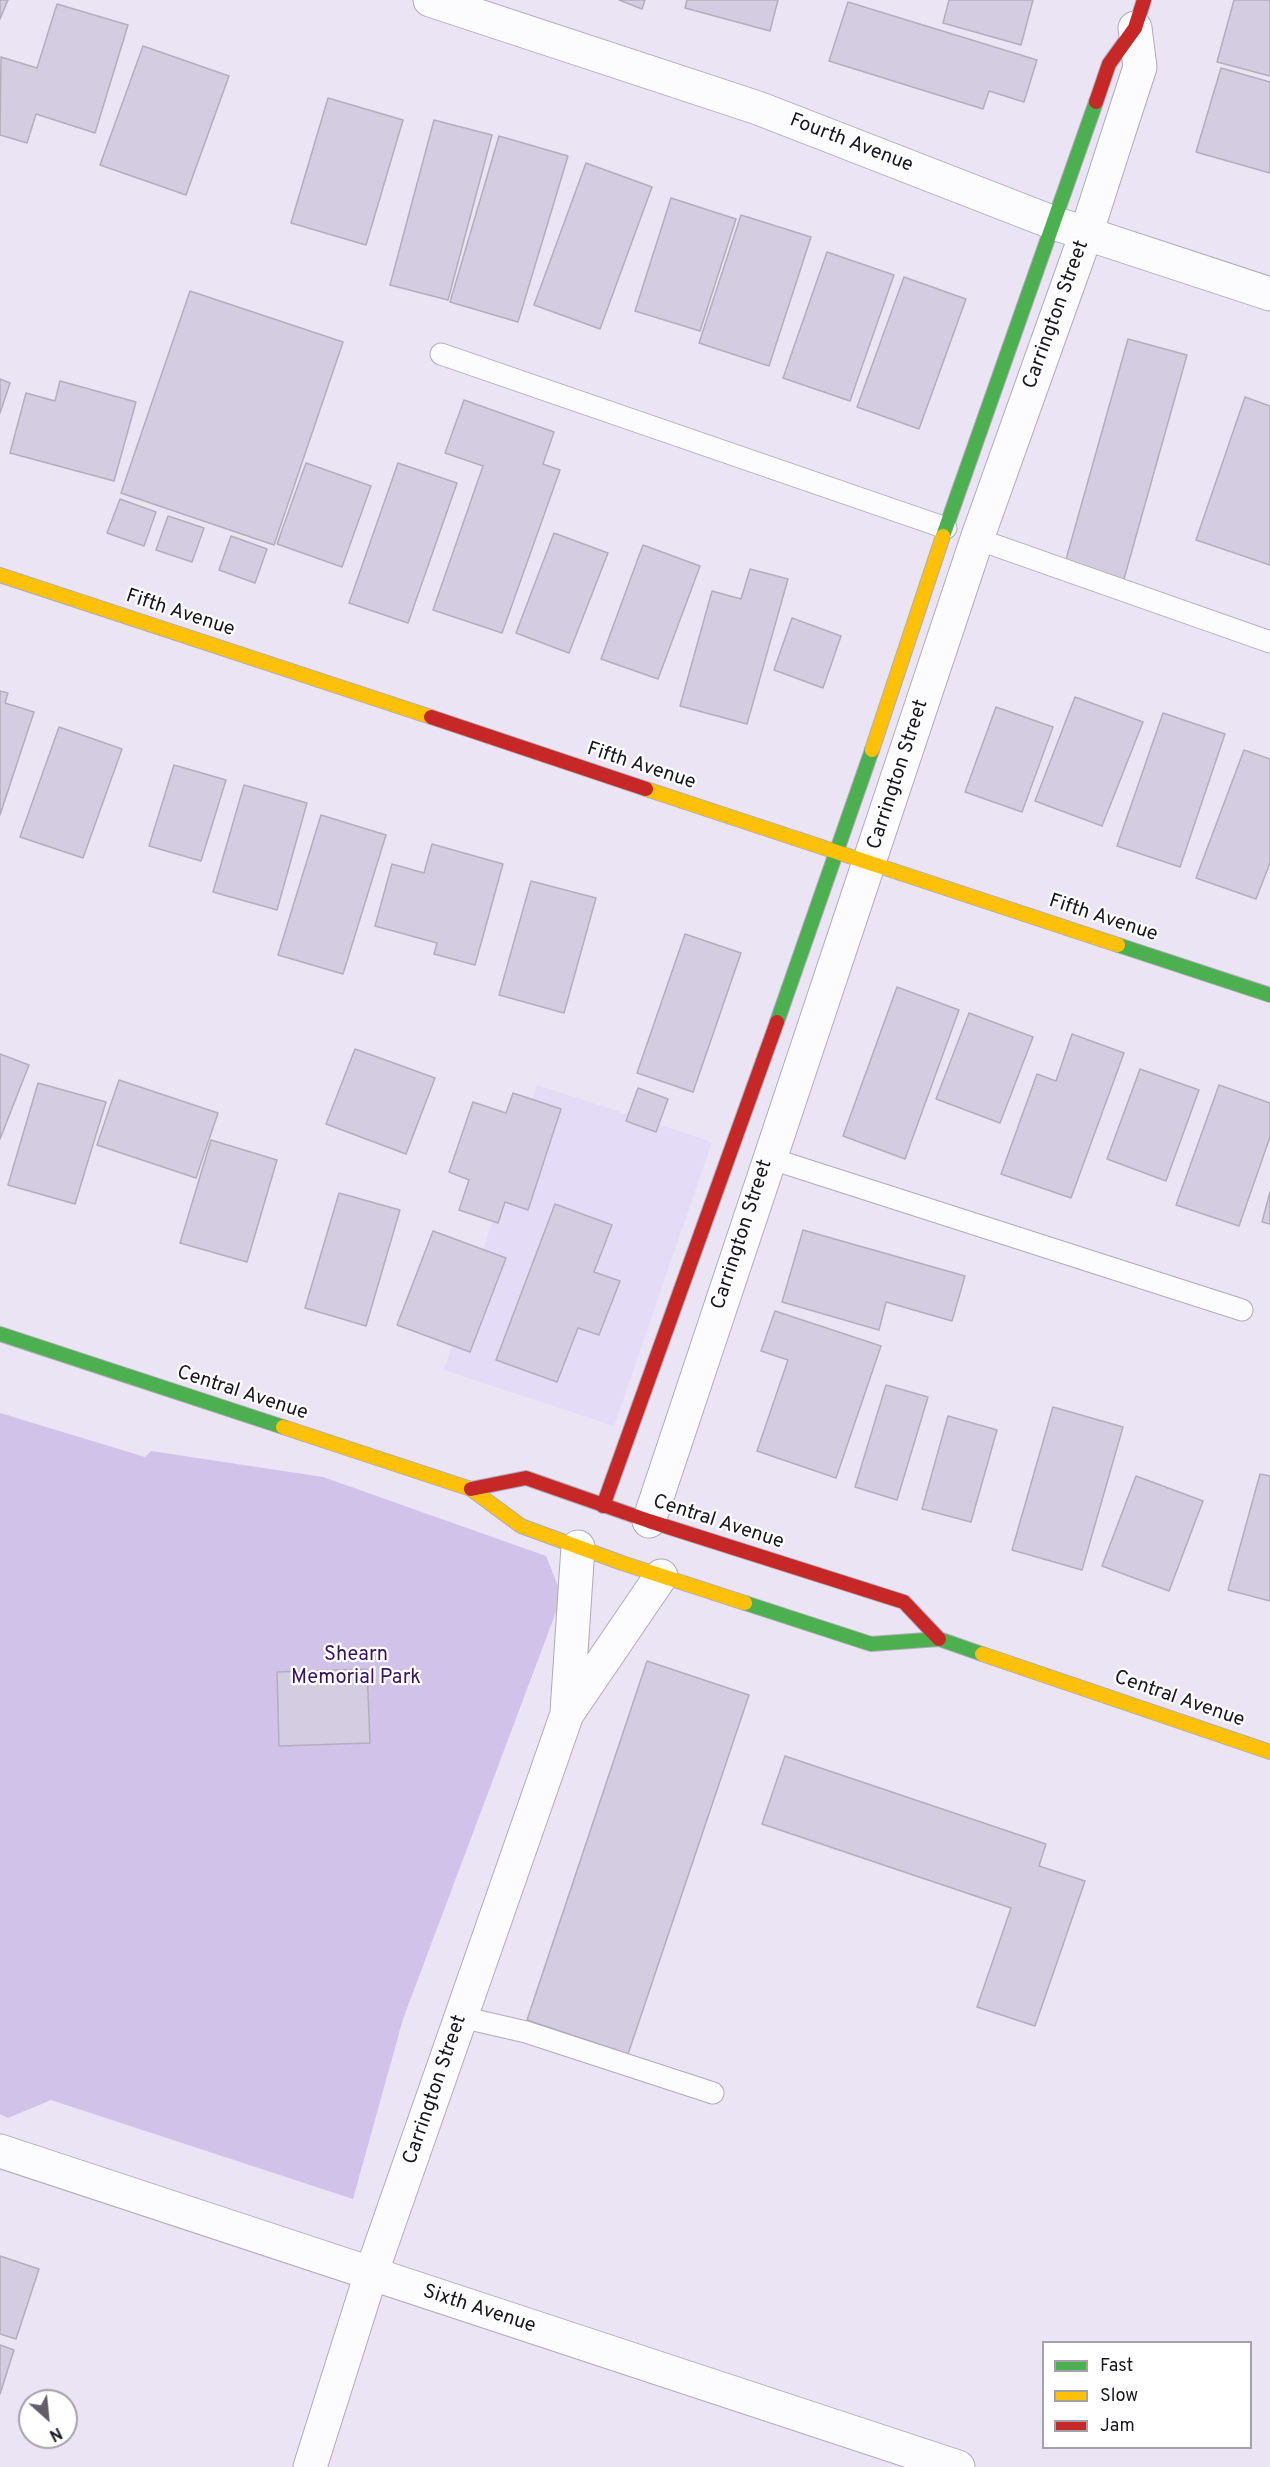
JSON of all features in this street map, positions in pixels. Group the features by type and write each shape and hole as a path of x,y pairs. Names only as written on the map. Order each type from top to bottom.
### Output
{"street":[{"name":"Fourth Avenue","path":"430,0 758,108 1054,223 1270,294"},
{"name":"Carrington Street","path":"603,1506 838,852 946,528 1109,64 1140,14"},
{"name":"Carrington Street","path":"649,1521 976,539 1086,234 1140,67 1140,14"},
{"name":"Fifth Avenue","path":"0,575 1270,995"},
{"name":"Central Avenue","path":"0,1334 471,1489 521,1526 661,1576 871,1644 939,1639 1270,1752"},
{"name":"Central Avenue","path":"471,1489 526,1478 603,1506 904,1602 939,1639"},
{"name":"Carrington Street","path":"567,1714 578,1547"},
{"name":"Carrington Street","path":"310,2467 372,2274 567,1714 661,1576"},
{"name":"Sixth Avenue","path":"0,2151 958,2467"}],"lane":[{"path":"441,354 946,528"},
{"path":"976,539 1270,642"},
{"path":"769,1158 1242,1310"},
{"path":"461,2017 526,2032 713,2093"}],"shaded area":[{"path":"537,1085 712,1142 614,1426 444,1370"}],"green space":[{"name":"Shearn Memorial Park","path":"0,1413 145,1457 151,1451 323,1477 546,1556 562,1596 403,2019 353,2199 51,2100 8,2118 0,2114"}],"building":[{"path":"0,0 8,0 0,19"},
{"path":"619,0 645,0 642,9"},
{"path":"687,0 778,0 770,31 685,8"},
{"path":"949,0 1033,0 1021,45 943,23"},
{"path":"1234,0 1270,0 1270,76 1217,62"},
{"path":"848,2 1037,60 1024,102 989,91 983,109 829,61"},
{"path":"57,4 128,25 95,133 36,114 27,143 0,135 1,57 37,68"},
{"path":"143,46 229,76 186,195 100,165"},
{"path":"1221,68 1270,82 1270,173 1196,152"},
{"path":"328,98 403,120 366,245 291,223"},
{"path":"434,120 492,135 448,300 390,285"},
{"path":"499,136 568,156 518,322 450,302"},
{"path":"586,163 652,187 600,329 534,305"},
{"path":"671,198 736,219 700,331 635,311"},
{"path":"741,215 811,237 769,366 699,343"},
{"path":"827,252 894,275 850,401 783,378"},
{"path":"904,277 966,299 919,429 857,407"},
{"path":"190,291 343,342 274,545 121,493"},
{"path":"1128,339 1187,355 1122,586 1063,570"},
{"path":"0,379 10,383 0,413"},
{"path":"60,381 136,402 114,481 10,453 26,393 55,401"},
{"path":"1245,397 1270,406 1270,565 1196,540"},
{"path":"464,400 554,432 543,464 560,470 502,633 433,610 483,466 445,453"},
{"path":"306,463 371,486 342,567 277,544"},
{"path":"398,463 457,483 408,623 349,603"},
{"path":"120,499 156,512 144,546 107,533"},
{"path":"168,516 204,528 192,562 156,550"},
{"path":"554,533 608,553 569,653 516,633"},
{"path":"231,536 267,549 255,583 219,570"},
{"path":"643,545 700,566 658,679 601,659"},
{"path":"750,569 788,579 747,724 680,706 712,591 741,599"},
{"path":"792,618 841,636 823,688 774,670"},
{"path":"0,691 8,693 5,703 34,712 0,815"},
{"path":"1075,697 1143,722 1102,826 1035,801"},
{"path":"996,707 1053,727 1022,812 965,792"},
{"path":"1163,713 1225,734 1180,867 1117,846"},
{"path":"59,727 122,749 83,858 20,837"},
{"path":"1244,750 1270,759 1270,863 1256,899 1196,878"},
{"path":"174,765 226,780 201,861 149,846"},
{"path":"244,785 307,803 277,910 213,892"},
{"path":"321,815 386,835 343,974 278,955"},
{"path":"432,844 503,864 475,965 434,954 437,943 375,926 392,864 424,873"},
{"path":"531,881 596,898 564,1013 499,995"},
{"path":"685,934 741,953 693,1092 637,1073"},
{"path":"897,987 959,1010 905,1159 843,1136"},
{"path":"969,1013 1033,1037 1000,1123 936,1099"},
{"path":"1072,1034 1124,1053 1071,1198 1001,1174 1037,1074 1056,1081"},
{"path":"355,1049 435,1078 406,1154 326,1124"},
{"path":"0,1054 29,1065 0,1139"},
{"path":"1140,1069 1199,1090 1166,1181 1107,1159"},
{"path":"119,1080 218,1113 196,1178 97,1145"},
{"path":"38,1083 106,1102 75,1204 8,1185"},
{"path":"1219,1085 1270,1103 1270,1137 1239,1226 1176,1205"},
{"path":"638,1088 668,1099 656,1132 626,1121"},
{"path":"513,1093 561,1109 528,1210 505,1202 498,1223 459,1210 469,1180 449,1172 473,1102 506,1113"},
{"path":"211,1140 277,1160 247,1262 180,1243"},
{"path":"1270,1192 1270,1224 1262,1222"},
{"path":"339,1193 400,1210 366,1326 305,1308"},
{"path":"555,1204 612,1225 594,1272 620,1281 599,1335 578,1328 557,1382 496,1360"},
{"path":"803,1230 965,1276 952,1321 886,1302 879,1330 782,1302"},
{"path":"433,1231 506,1258 470,1352 397,1325"},
{"path":"775,1311 881,1346 836,1478 757,1451 788,1360 761,1351"},
{"path":"886,1385 928,1397 897,1500 855,1487"},
{"path":"1053,1407 1123,1427 1082,1570 1012,1550"},
{"path":"948,1416 997,1430 971,1522 922,1509"},
{"path":"1260,1474 1270,1476 1270,1601 1228,1590"},
{"path":"1136,1476 1203,1501 1169,1591 1102,1566"},
{"path":"647,1661 749,1695 628,2054 527,2020"},
{"path":"367,1669 370,1743 279,1746 277,1672"},
{"path":"785,1756 1046,1844 1039,1866 1085,1881 1035,2026 977,2007 1011,1908 762,1824"},
{"path":"0,2256 39,2269 16,2339 0,2334"},
{"path":"0,2345 14,2350 0,2394"}],"traffic: fast":[{"path":"943,536 1096,102"},
{"path":"777,1022 872,750"},
{"path":"1118,945 1270,995"},
{"path":"0,1334 283,1427"},
{"path":"745,1603 871,1644 939,1639 982,1654"}],"traffic: slow":[{"path":"872,750 943,536"},
{"path":"0,575 431,717"},
{"path":"646,789 1118,945"},
{"path":"283,1427 471,1489 521,1526 622,1563 745,1603"},
{"path":"982,1654 1270,1752"}],"traffic: jam":[{"path":"1096,102 1109,64 1135,28 1144,0"},
{"path":"431,717 646,789"},
{"path":"603,1506 777,1022"},
{"path":"471,1489 526,1478 649,1521 904,1602 939,1639"}]}
